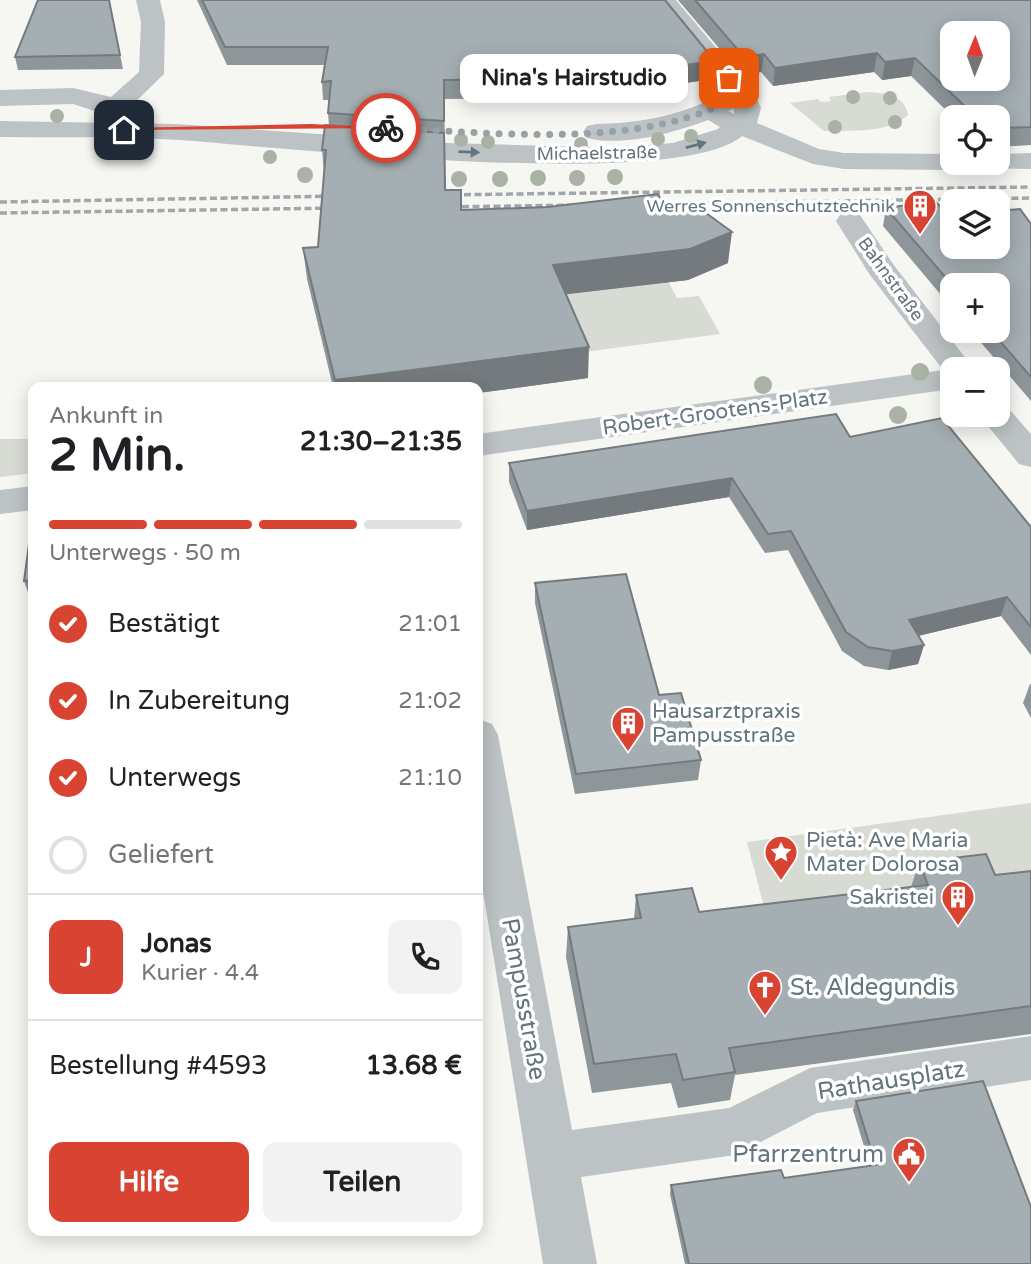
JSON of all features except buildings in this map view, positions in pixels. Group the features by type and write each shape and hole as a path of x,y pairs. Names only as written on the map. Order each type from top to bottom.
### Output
{"street":[{"path":"111,119 151,74 153,22 148,0"},
{"path":"664,0 741,93 748,113 739,127"},
{"name":"Michaelstraße","path":"176,132 311,126 604,132 653,127 707,112 741,93"},
{"name":"Michaelstraße","path":"1,100 76,97 99,101 111,119"},
{"path":"707,112 796,151 829,159 940,162"},
{"name":"Michaelstraße","path":"0,129 111,119 176,132 448,151 615,156 674,151 712,141 739,127"},
{"path":"1010,162 1031,161"},
{"name":"Bahnstraße","path":"850,221 881,269 949,357"},
{"name":"Robert-Grootens-Platz","path":"483,444 940,381"},
{"path":"1006,427 1031,456"},
{"path":"0,502 28,499"},
{"name":"Pampusstraße","path":"483,764 570,1264"},
{"name":"Rathausplatz","path":"552,1157 735,1131 810,1091 1031,1058"}],"shaded area":[{"path":"867,92 893,96 903,103 908,115 879,128 824,131 790,103 818,99 821,102 831,101 829,97"},
{"path":"666,277 677,298 699,296 720,334 569,354 542,292 567,289 570,294 652,284"},
{"path":"0,439 28,439 28,474 0,477"},
{"path":"1031,803 1031,899 770,930 747,842"}],"railway":[{"path":"443,195 1031,187"},
{"path":"0,202 342,196"},
{"path":"644,204 1031,198"},
{"path":"441,207 588,205"},
{"path":"0,213 339,208"}],"way so far":[{"path":"386,128 578,133 645,128 688,118 726,103 741,93 729,78"}],"place":[{"name":"Nina's Hairstudio","path":"729,78"},
{"name":"Werres Sonnenschutztechnik","path":"920,236"},
{"name":"Hausarztpraxis Pampusstraße","path":"628,753"},
{"name":"Pietà: Ave Maria Mater Dolorosa","path":"781,882"},
{"name":"Sakristei","path":"958,927"},
{"name":"St. Aldegundis","path":"765,1017"},
{"name":"Pfarrzentrum","path":"909,1184"}],"route":[{"path":"124,130 176,132 311,126 386,128"}]}
